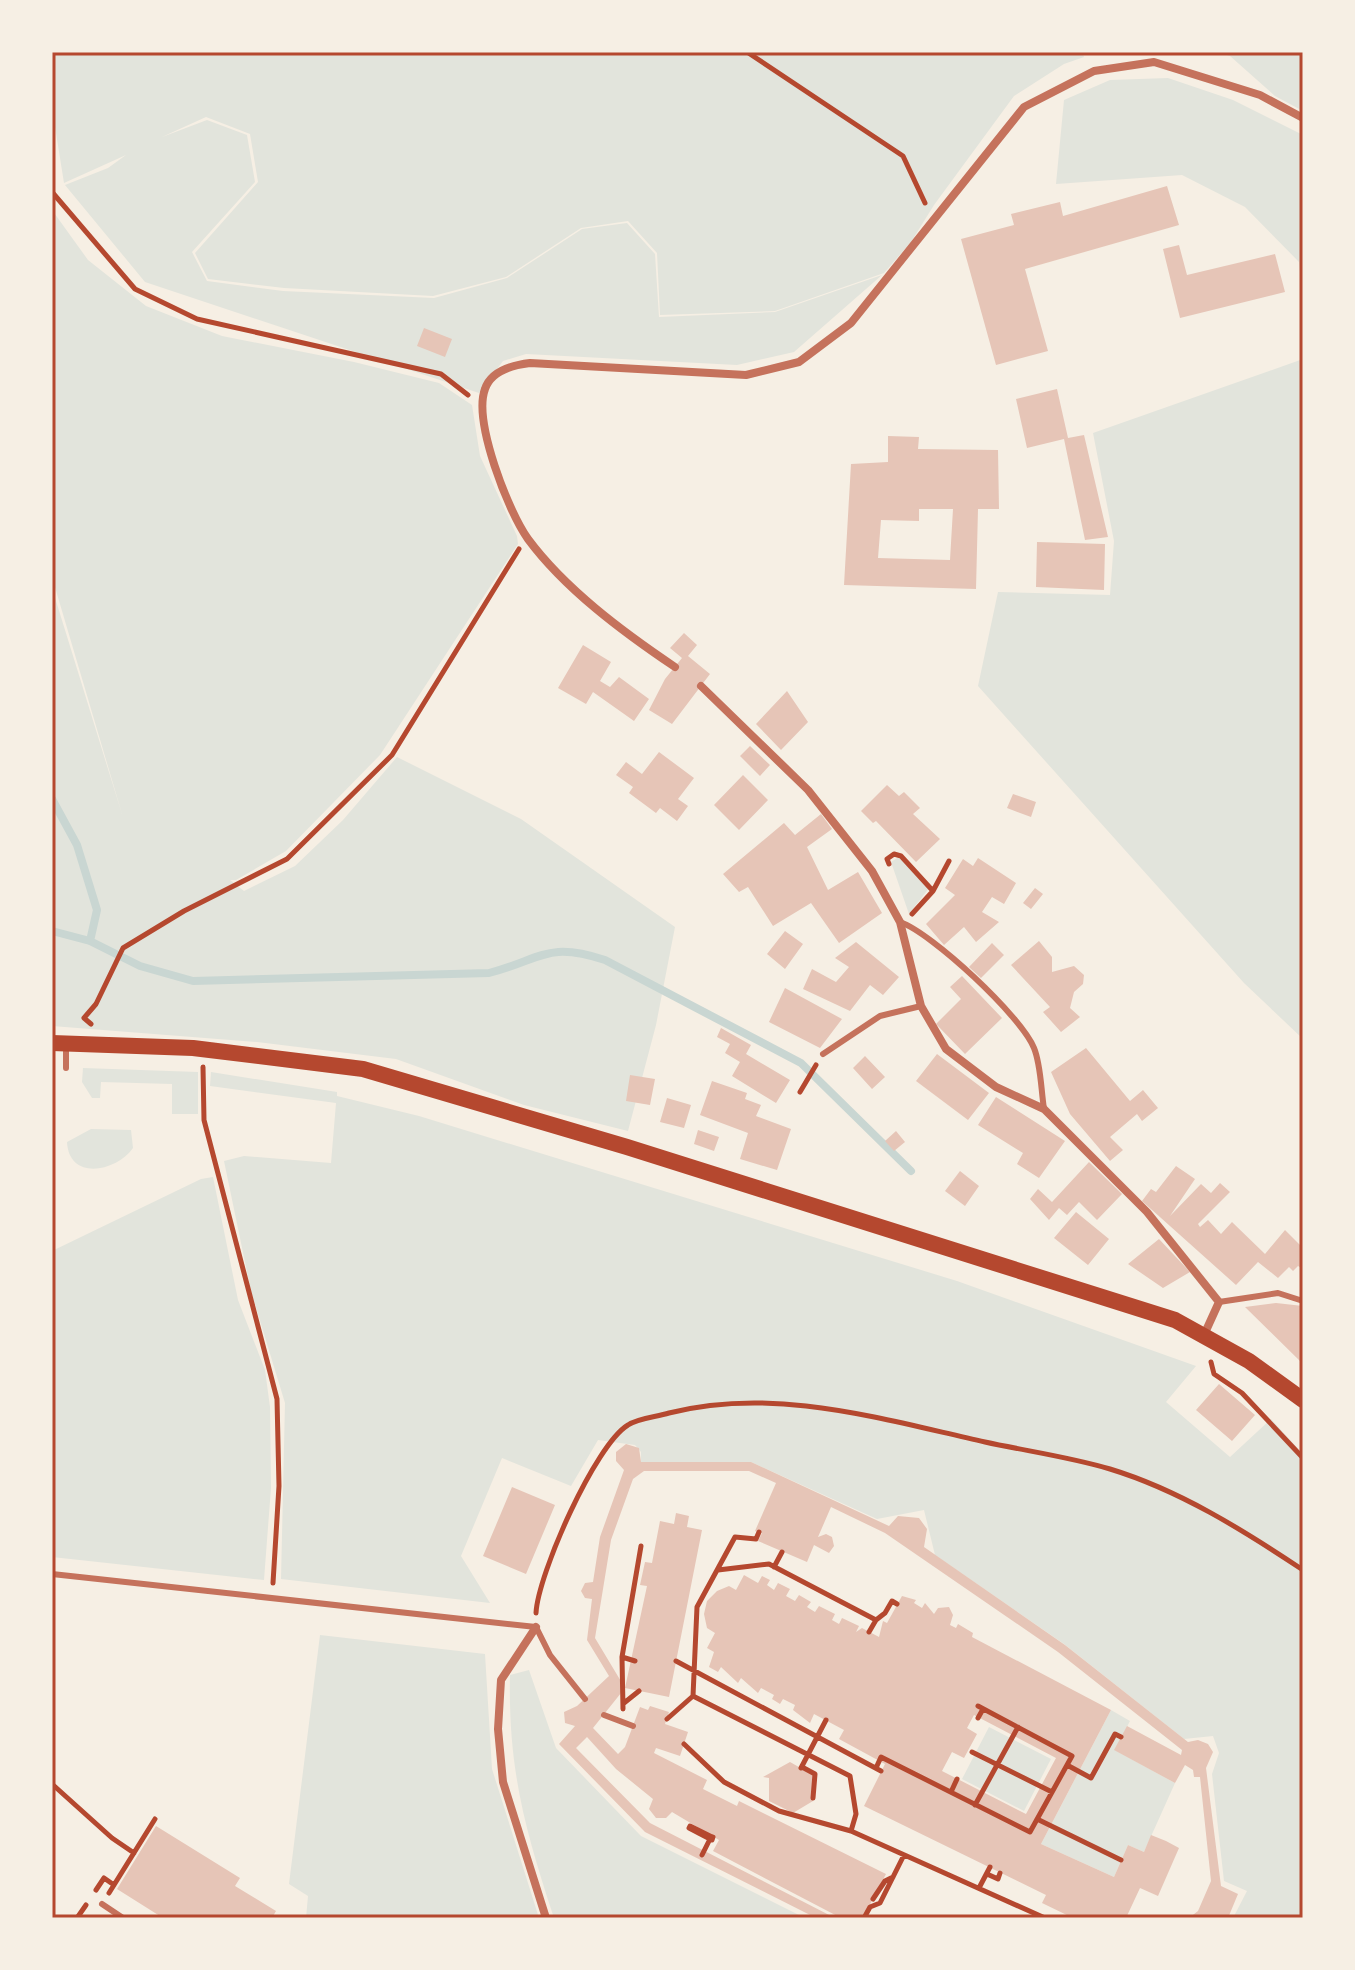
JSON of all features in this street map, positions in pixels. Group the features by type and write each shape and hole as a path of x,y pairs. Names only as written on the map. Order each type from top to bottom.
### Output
{"main road":[{"path":"59,1043 193,1048 363,1069 1008,1265 1175,1320 1204,1335 1303,1400"}],"street":[{"path":"675,667 566,581 527,537 498,476 481,406 485,386 495,376 517,364 746,375 799,362 851,323 1024,107 1094,71 1154,62 1260,95 1303,118"},
{"path":"701,686 808,790 872,871 900,922 921,1006 946,1049 996,1087 1044,1109 1147,1212 1219,1302 1204,1335"},
{"path":"536,1627 501,1680 498,1729 503,1782 546,1918"}],"lane":[{"path":"900,922 911,926 947,955 1007,1012 1034,1047 1044,1109"},
{"path":"823,1054 880,1016 921,1006"},
{"path":"59,1043 66,1068"},
{"path":"1219,1302 1278,1293 1303,1301"},
{"path":"52,1574 536,1627 550,1655 585,1699"},
{"path":"604,1715 633,1726"},
{"path":"102,1904 123,1918"}],"path":[{"path":"747,52 903,156 934,222"},
{"path":"52,192 135,289 197,319 441,374 481,406"},
{"path":"96,1004 123,948 141,935 287,859 392,755 527,537"},
{"path":"893,874 887,859 894,854 901,856 933,891"},
{"path":"903,903 909,918 933,891 949,861"},
{"path":"800,1092 823,1054"},
{"path":"203,1072 204,1120 276,1395 279,1486 272,1596"},
{"path":"1204,1335 1214,1374 1242,1393 1303,1458"},
{"path":"536,1627 537,1600 546,1571 573,1507 608,1443 628,1424 695,1407 746,1402 819,1405 1110,1469 1178,1496 1256,1539 1303,1570"},
{"path":"667,1719 693,1696 697,1607 735,1537 756,1539 759,1532"},
{"path":"621,1722 624,1704 622,1657 641,1546"},
{"path":"774,1567 782,1552"},
{"path":"717,1570 755,1563 774,1567 876,1620"},
{"path":"869,1632 892,1601 897,1604"},
{"path":"622,1657 635,1661"},
{"path":"676,1661 878,1769 881,1757 1011,1826 1030,1832 1072,1756 980,1708 978,1718"},
{"path":"624,1704 639,1691"},
{"path":"693,1696 850,1776 856,1814 851,1831"},
{"path":"813,1798 815,1774 801,1768 826,1720"},
{"path":"975,1805 1018,1727"},
{"path":"1067,1765 1091,1778 1115,1734 1121,1737"},
{"path":"684,1744 724,1782 780,1809 851,1831 1045,1918"},
{"path":"972,1752 1052,1792"},
{"path":"951,1792 957,1779"},
{"path":"52,1784 112,1838 134,1853"},
{"path":"114,1885 155,1819"},
{"path":"1037,1819 1121,1860"},
{"path":"702,1855 706,1846 711,1837 690,1828 712,1837 690,1826 689,1828 700,1834 712,1840 713,1837"},
{"path":"864,1918 870,1907 880,1903 904,1855"},
{"path":"979,1888 988,1870 998,1879 1000,1873"},
{"path":"873,1899 885,1881 894,1876"}],"shaded area":[{"path":"52,52 1082,52 1084,57 1064,64 1014,96 934,205 911,242 884,273 775,311 660,315 657,253 628,221 581,228 506,277 433,296 284,288 208,279 195,253 258,182 250,134 206,117 162,137 207,120 247,135 255,182 192,252 207,281 283,291 434,298 507,278 582,229 627,223 655,254 659,317 775,312 882,275 794,352 737,365 526,354 503,361 479,393 145,282 65,185 108,168 126,155 64,183 52,108"},
{"path":"1217,52 1303,52 1303,111 1275,96 1230,56"},
{"path":"1168,78 1233,100 1303,135 1303,300 1299,262 1245,207 1182,175 1056,184 1064,100 1110,80"},
{"path":"52,210 88,260 146,306 222,336 354,362 439,383 472,405 480,456 518,544 380,755 286,851 236,880 230,880 244,891 295,866 343,820 397,757 521,819 675,927 656,1025 628,1131 524,1105 396,1059 257,1042 52,1026 52,588 122,814 52,577"},
{"path":"1303,359 1303,1039 1244,983 978,686 998,592 1110,595 1114,541 1093,433"},
{"path":"899,857 929,888 909,914 891,862"},
{"path":"83,1068 198,1072 198,1114 172,1114 172,1084 101,1082 100,1098 92,1098 82,1082"},
{"path":"211,1072 337,1092 337,1096 419,1116 957,1281 1196,1366 1166,1402 1230,1457 1271,1419 1303,1454 1303,1918 1233,1918 1247,1891 1224,1881 1212,1774 1219,1753 1213,1736 1184,1739 1064,1644 935,1555 924,1510 877,1519 751,1462 641,1462 641,1452 635,1445 598,1440 571,1486 502,1458 461,1556 490,1603 281,1579 285,1403 251,1291 224,1161 244,1156 331,1163 336,1103 210,1086"},
{"path":"91,1129 131,1130 133,1148 116,1163 94,1169 84,1167 76,1163 67,1142"},
{"path":"213,1177 238,1300 265,1370 270,1407 271,1488 264,1580 52,1557 52,1251 201,1179"},
{"path":"320,1635 485,1654 492,1769 539,1918 306,1918 308,1896 289,1884"},
{"path":"529,1670 556,1748 641,1836 805,1918 554,1918 527,1827 515,1770 510,1675"},
{"path":"1111,1710 1130,1721 1115,1750 1175,1783 1144,1852 1128,1845 1114,1877 1041,1844"},
{"path":"989,1727 1051,1759 1024,1811 962,1779"}],"building":[{"path":"1167,186 1179,225 1025,269 1048,351 996,365 961,239 1014,225 1011,214 1060,202 1063,216"},
{"path":"1179,245 1187,275 1275,254 1285,292 1180,318 1163,249"},
{"path":"424,328 452,339 445,357 417,346"},
{"path":"1057,389 1068,438 1084,435 1108,537 1085,540 1064,439 1027,448 1016,399"},
{"path":"888,436 919,437 918,449 998,450 999,509 978,509 976,589 844,585 851,464 888,462","holes":["919,509 953,509 950,560 878,558 881,520 919,521"]},
{"path":"1037,542 1105,544 1104,590 1036,587"},
{"path":"684,633 697,645 688,656 710,674 672,724 649,710 665,679 682,658 670,648"},
{"path":"583,645 611,662 600,681 610,687 619,677 649,699 634,721 593,692 586,704 558,688"},
{"path":"787,691 808,722 781,750 756,724"},
{"path":"750,746 770,765 760,776 740,756"},
{"path":"659,752 694,778 678,799 688,806 677,821 660,808 656,813 629,793 633,787 616,775 626,762 642,774"},
{"path":"743,775 768,800 739,830 714,805"},
{"path":"887,785 899,796 904,792 920,808 913,814 940,839 916,862 876,821 873,823 861,811"},
{"path":"1013,794 1036,802 1031,817 1007,808"},
{"path":"821,814 832,829 807,847 828,890 858,872 882,913 839,943 811,903 773,926 748,887 739,892 723,874 784,823 795,835"},
{"path":"978,858 1016,883 1004,904 992,897 982,912 999,922 976,942 964,927 944,945 926,924 955,895 945,888 963,859 973,866"},
{"path":"1035,888 1043,894 1031,909 1023,903"},
{"path":"785,931 803,944 785,969 767,954"},
{"path":"1039,941 1052,957 1052,972 1074,966 1084,975 1083,984 1074,992 1070,1008 1080,1017 1061,1032 1043,1012 1050,1007 1011,965"},
{"path":"856,942 899,977 883,995 870,985 850,1011 803,989 812,969 836,982 849,967 835,958"},
{"path":"992,943 1004,955 981,978 969,967"},
{"path":"962,976 1002,1018 965,1054 936,1024 961,999 950,987"},
{"path":"785,988 842,1019 820,1048 769,1022"},
{"path":"721,1028 751,1045 746,1054 790,1080 776,1103 732,1076 740,1062 725,1053 730,1044 717,1037"},
{"path":"1086,1048 1130,1101 1143,1090 1158,1108 1142,1121 1137,1114 1110,1137 1123,1150 1110,1161 1070,1114 1051,1072"},
{"path":"937,1054 989,1093 968,1120 916,1081"},
{"path":"865,1056 885,1077 872,1089 853,1068"},
{"path":"630,1075 655,1079 650,1105 626,1101"},
{"path":"712,1081 747,1093 745,1099 761,1105 756,1116 791,1129 777,1170 740,1159 748,1133 700,1115"},
{"path":"996,1097 1065,1141 1039,1178 1017,1164 1023,1153 978,1125"},
{"path":"667,1098 691,1105 684,1128 660,1122"},
{"path":"698,1130 719,1137 714,1151 694,1144"},
{"path":"896,1131 905,1142 894,1151 885,1141"},
{"path":"1089,1162 1122,1194 1097,1220 1079,1202 1067,1215 1059,1208 1049,1220 1030,1199 1038,1189 1052,1202"},
{"path":"1176,1166 1195,1179 1170,1216 1201,1184 1211,1193 1220,1183 1230,1192 1198,1224 1200,1227 1208,1220 1221,1234 1232,1222 1265,1254 1285,1230 1303,1248 1303,1269 1298,1266 1293,1271 1289,1267 1278,1278 1258,1262 1236,1285 1142,1201 1151,1189 1156,1192"},
{"path":"960,1171 979,1186 965,1206 945,1191"},
{"path":"1076,1212 1109,1239 1088,1265 1054,1238"},
{"path":"1159,1239 1190,1272 1163,1288 1128,1264"},
{"path":"1276,1303 1303,1306 1303,1364 1245,1307"},
{"path":"1219,1384 1255,1415 1232,1441 1196,1410"},
{"path":"626,1444 639,1448 641,1462 751,1462 889,1526 898,1516 919,1518 927,1529 924,1547 1065,1645 1188,1742 1198,1740 1208,1744 1213,1752 1206,1768 1221,1886 1238,1894 1228,1918 1189,1918 1198,1911 1211,1881 1200,1777 1194,1777 1193,1770 1185,1765 1175,1783 1114,1750 1127,1726 1181,1755 1182,1750 1058,1652 885,1533 831,1507 818,1537 826,1534 832,1537 834,1546 829,1553 814,1545 807,1562 758,1541 762,1533 755,1531 776,1483 749,1471 644,1471 633,1479 611,1540 595,1638 625,1688 593,1728 618,1754 625,1747 640,1707 648,1710 650,1706 669,1712 665,1724 688,1732 680,1756 656,1748 654,1753 707,1780 703,1789 737,1806 739,1801 886,1874 863,1918 841,1918 713,1851 719,1840 672,1812 666,1818 656,1818 649,1809 653,1799 616,1769 587,1737 576,1748 650,1823 835,1918 816,1918 645,1832 559,1744 575,1726 565,1723 564,1712 577,1706 609,1676 587,1640 592,1599 585,1598 581,1591 585,1583 593,1582 600,1537 624,1470 616,1461 616,1452"},
{"path":"512,1487 555,1505 526,1574 483,1556"},
{"path":"676,1513 689,1516 687,1527 702,1530 669,1697 625,1688 647,1586 640,1585 645,1562 652,1563 660,1521 674,1524"},
{"path":"744,1575 758,1583 762,1576 770,1580 767,1585 774,1590 778,1583 790,1589 786,1596 795,1601 799,1595 811,1602 807,1607 815,1612 819,1606 835,1614 832,1620 839,1624 842,1618 859,1626 856,1632 862,1628 879,1637 883,1621 887,1623 902,1596 916,1600 914,1603 922,1608 925,1603 934,1614 938,1608 949,1607 953,1615 950,1625 956,1628 958,1624 973,1633 972,1637 1111,1710 1041,1844 1114,1877 1128,1845 1144,1852 1151,1835 1166,1841 1179,1848 1158,1896 1140,1888 1126,1918 1073,1918 1042,1903 1046,1895 864,1806 885,1764 839,1739 844,1730 814,1714 810,1723 793,1710 795,1705 783,1699 780,1704 772,1699 774,1695 761,1688 758,1693 741,1678 738,1683 721,1667 718,1672 709,1667 714,1652 707,1648 715,1633 707,1628 704,1614 707,1601 717,1591 729,1586 736,1590","holes":["974,1715 1056,1758 1026,1814 942,1771 952,1752 964,1758 977,1734 967,1728"]},
{"path":"790,1762 813,1775 813,1801 793,1813 769,1801 769,1778 763,1777"},
{"path":"156,1826 240,1878 235,1886 276,1911 272,1918 163,1918 117,1889"}],"waterway":[{"path":"52,799 77,845 97,910 90,941"},
{"path":"52,931 90,941 140,966 193,981 489,973 557,952 605,960 801,1063 911,1171"}]}
